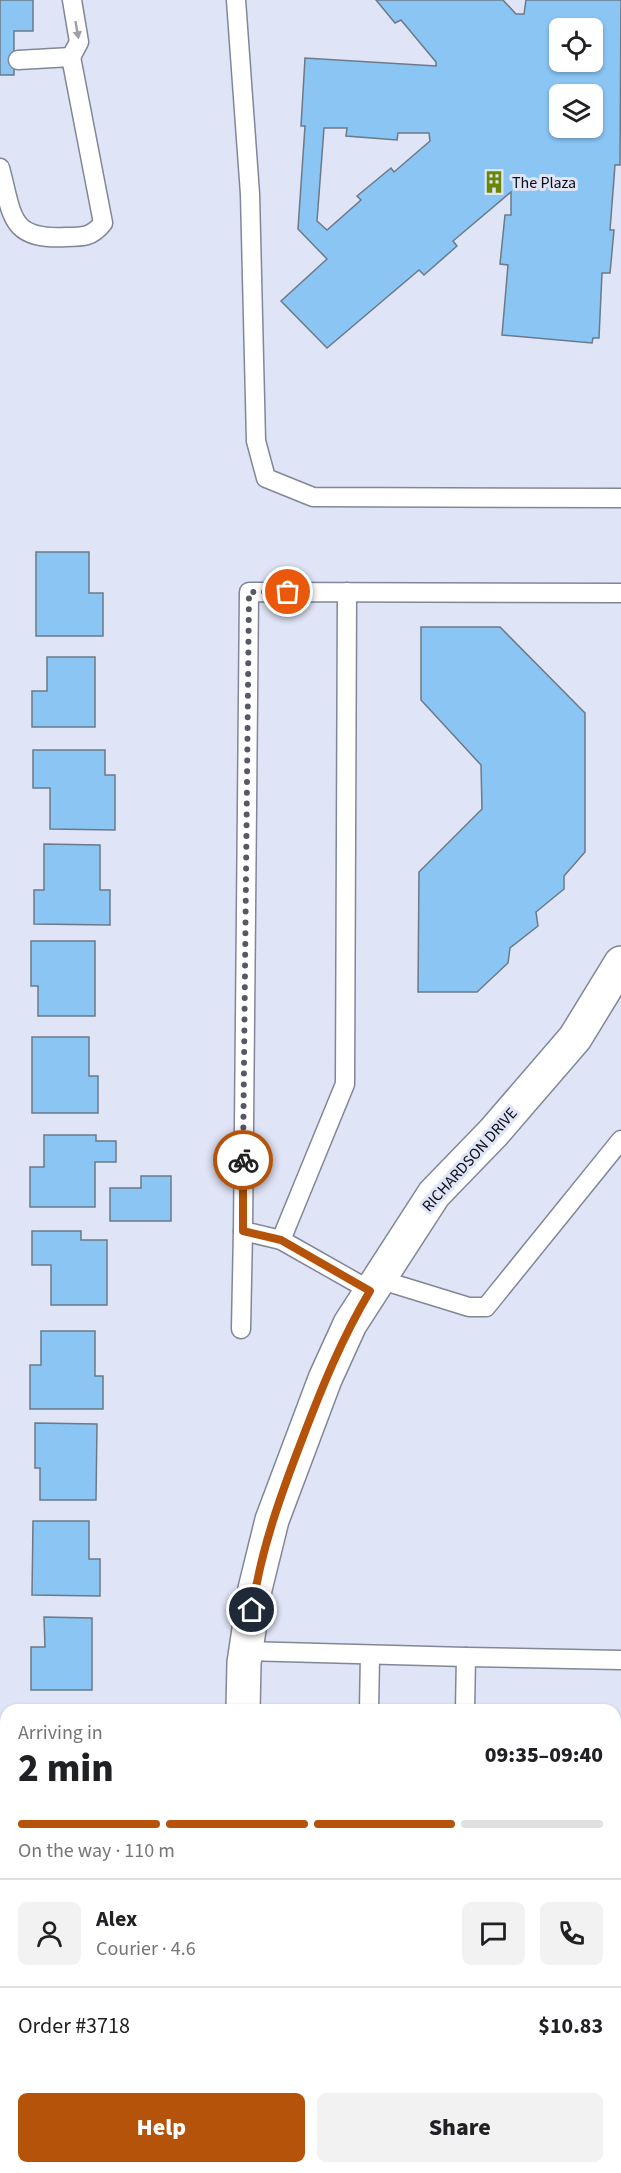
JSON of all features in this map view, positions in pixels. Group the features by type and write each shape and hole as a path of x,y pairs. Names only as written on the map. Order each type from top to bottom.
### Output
{"street":[{"name":"RICHARDSON DRIVE","path":"243,1704 246,1651 255,1589 272,1520 325,1379 351,1324 434,1194 494,1132 575,1038 619,972"}],"lane":[{"path":"0,168 18,225 27,234 42,238 87,236 94,233 103,223 71,57 80,42 72,0"},
{"path":"236,0 250,194 256,441 266,478 313,497 621,498"},
{"path":"18,60 71,57"},
{"path":"242,1329 249,592 621,593"},
{"path":"281,1240 345,1084 347,592"},
{"path":"243,1231 281,1240 374,1285 469,1307 486,1307 621,1140"},
{"path":"246,1651 370,1656 621,1660"},
{"path":"369,1704 370,1656"},
{"path":"465,1704 466,1657"}],"building":[{"path":"0,0 33,0 33,31 14,31 14,75 0,75"},
{"name":"The Plaza","path":"376,0 503,0 516,14 524,14 526,0 621,0 620,165 615,165 610,230 614,230 610,273 602,273 599,338 593,338 592,343 502,335 508,265 500,264 505,215 511,215 511,192 453,241 457,246 424,275 419,270 327,348 281,301 327,259 298,229 305,126 301,126 305,58 436,66 436,62 401,20 395,23","holes":["324,128 347,128 346,136 397,140 398,133 429,133 430,141 394,172 391,168 357,196 361,200 327,230 317,221"]},
{"path":"36,552 89,552 89,593 103,593 103,636 36,636"},
{"path":"421,627 500,627 585,713 585,852 564,876 564,889 536,912 538,926 510,948 508,963 477,992 418,992 419,872 482,809 481,765 421,700"},
{"path":"47,657 95,657 95,727 32,727 32,691 47,691"},
{"path":"33,750 105,750 105,775 115,775 115,830 50,829 50,788 33,788"},
{"path":"44,844 100,845 100,890 110,890 110,925 34,924 34,890 44,890"},
{"path":"31,941 95,941 95,1016 38,1016 38,986 31,986"},
{"path":"32,1037 89,1037 89,1076 98,1076 98,1113 32,1113"},
{"path":"44,1135 96,1135 96,1141 116,1141 116,1162 95,1162 95,1207 30,1207 30,1167 44,1167"},
{"path":"141,1176 171,1176 171,1221 110,1221 110,1188 141,1188"},
{"path":"32,1231 81,1231 81,1240 107,1240 107,1305 51,1305 51,1265 32,1265"},
{"path":"41,1331 95,1331 95,1376 103,1376 103,1409 30,1409 30,1365 41,1365"},
{"path":"35,1423 97,1424 96,1500 40,1500 40,1468 35,1468"},
{"path":"33,1521 89,1521 89,1559 100,1559 100,1596 32,1595"},
{"path":"44,1617 92,1618 92,1690 31,1690 31,1647 45,1647"}],"way so far":[{"path":"243,1160 249,592 288,592"}],"place":[{"name":"The Plaza","path":"494,182"}],"route":[{"path":"243,1160 243,1231 281,1240 370,1291 351,1324 325,1379 272,1520 252,1610"}]}
